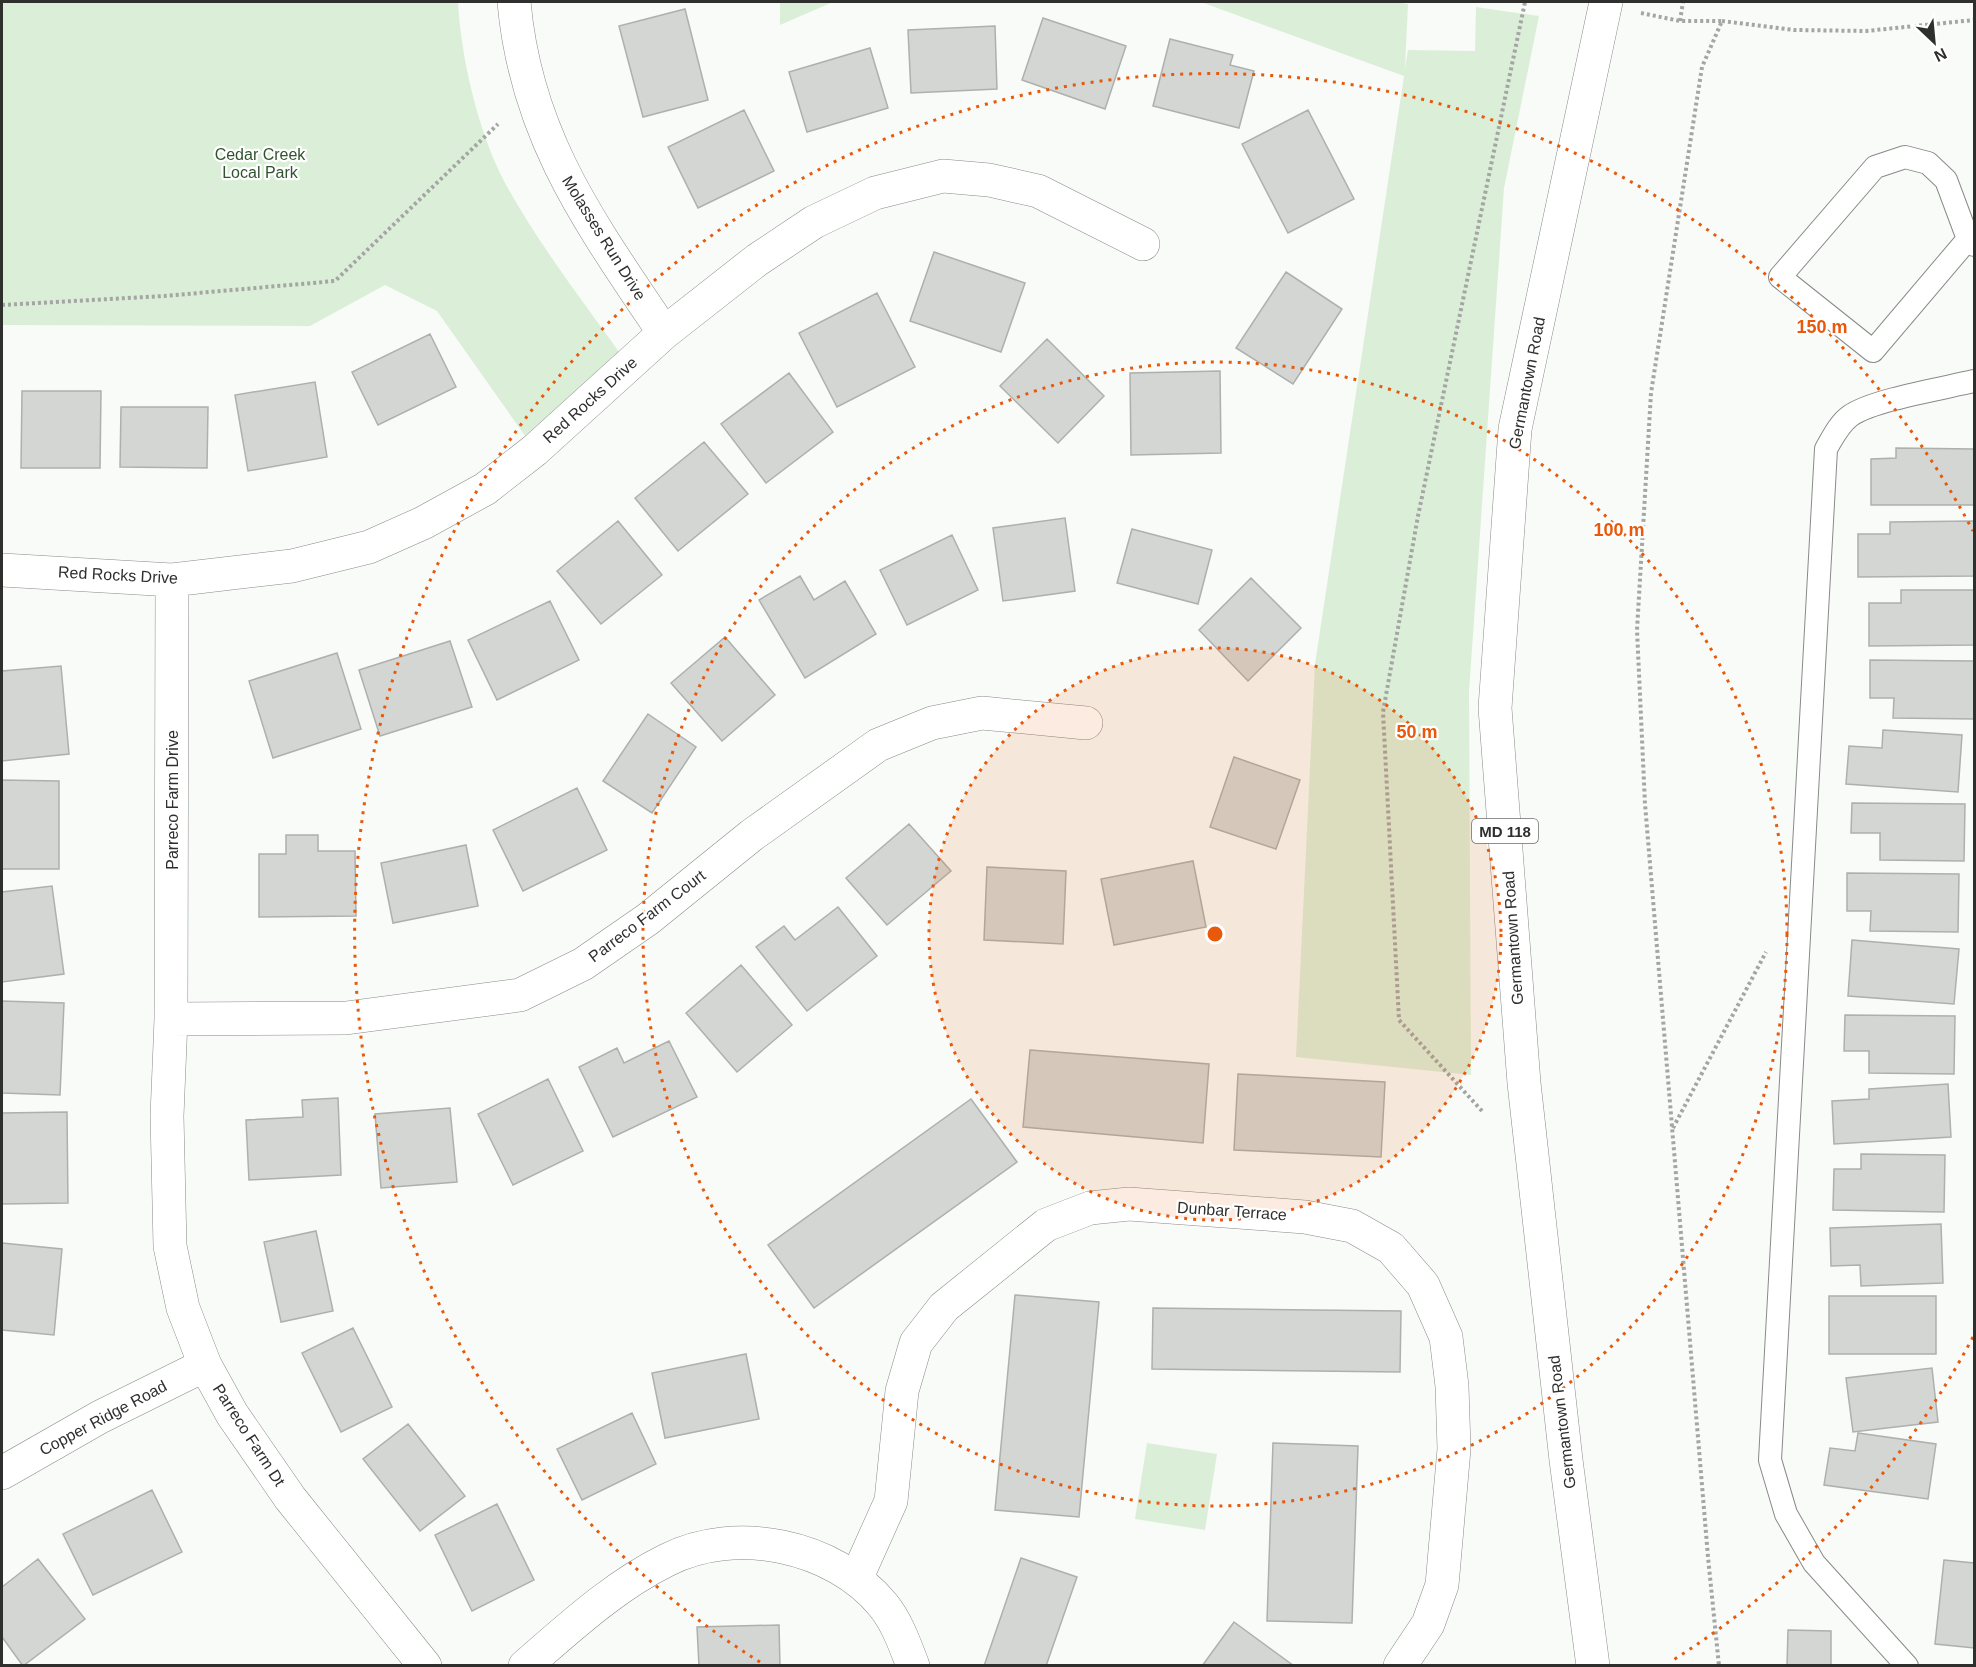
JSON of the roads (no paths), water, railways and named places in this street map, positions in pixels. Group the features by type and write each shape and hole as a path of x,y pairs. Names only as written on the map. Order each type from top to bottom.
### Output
{"street":[{"name":"Molasses Run Drive","path":"514,2 516,27 530,90 552,153 588,219 664,333"},
{"name":"Germantown Road","path":"1593,1665 1566,1460 1524,1083 1495,708 1515,429 1606,2"},
{"name":"Red Rocks Drive","path":"2,570 172,580 292,566 369,547 423,523 484,489 536,450 664,333 757,260 814,222 875,193 943,176 989,180 1038,191 1143,244"},
{"name":"Parreco Farm Drive","path":"171,1019 172,580"},
{"name":"Parreco Farm Court","path":"171,1019 346,1018 433,1009 520,995 583,964 648,919 761,829 878,745 932,723 982,712 1086,723"},
{"name":"Parreco Farm Dt","path":"171,1019 167,1116 170,1246 183,1308 205,1365 232,1414 290,1498 425,1665"},
{"name":"Dunbar Terrace","path":"856,1579 891,1501 902,1391 916,1343 944,1307 1046,1225 1090,1208 1129,1204 1305,1217 1352,1226 1391,1248 1424,1285 1446,1337 1452,1386 1454,1449 1443,1585 1428,1624 1400,1665"},
{"name":"Copper Ridge Road","path":"2,1473 100,1418 205,1365"},
{"path":"525,1665 622,1586 668,1559 711,1545 752,1542 787,1548 823,1560 856,1579 883,1605 902,1637 913,1665"}],"lane":[{"path":"1905,157 1928,163 1946,180 1971,242 1873,351 1780,277 1875,167 1905,157"},
{"path":"1907,1665 1814,1563 1786,1514 1770,1460 1771,1437 1826,449 1839,427 1851,416 1870,407 1974,381"}],"park label":[{"name":"Cedar Creek Local Park","path":"260,163"}]}
